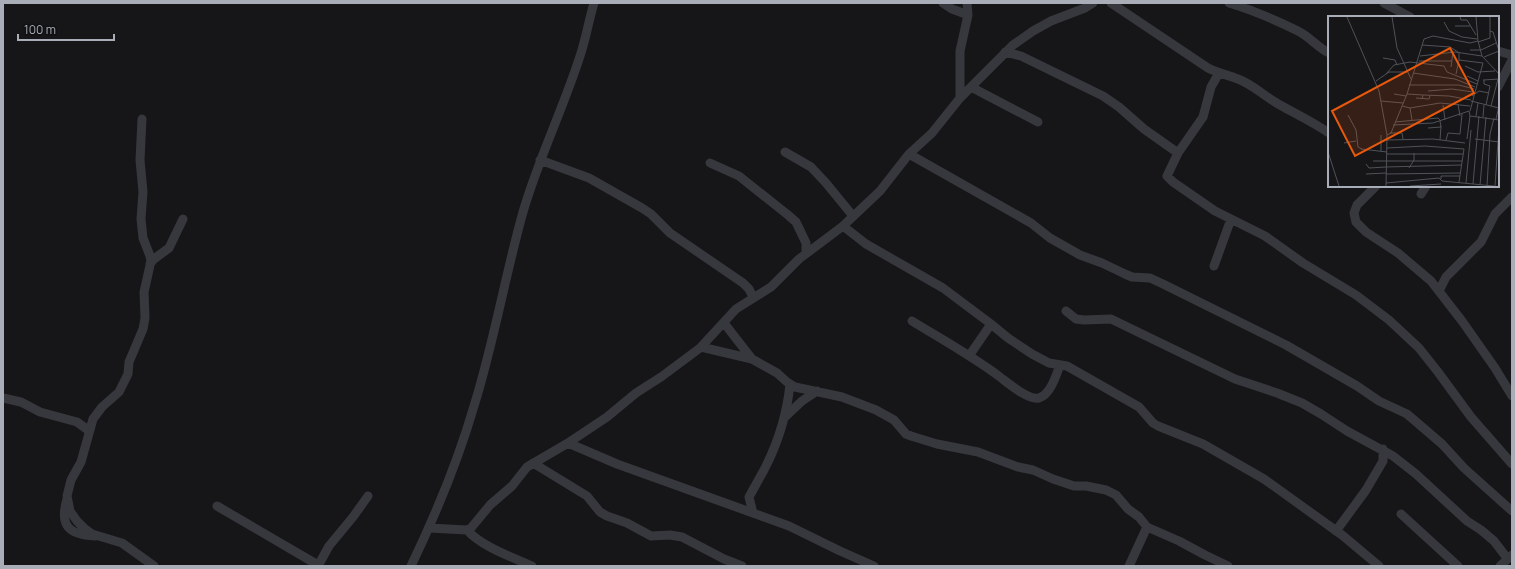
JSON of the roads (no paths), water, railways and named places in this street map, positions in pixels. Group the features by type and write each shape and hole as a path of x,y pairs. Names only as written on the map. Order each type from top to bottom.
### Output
{"street":[{"path":"411,566 429,528 461,448 474,406 523,213 540,160 582,52 594,3"},
{"path":"943,3 952,9 968,15"},
{"path":"960,98 960,51 968,15 968,3"},
{"path":"429,528 467,530 471,528 490,505 512,486 522,472 607,417 636,392 661,377 701,347 736,309 771,287 806,253 811,244 843,226 880,191 909,154 932,133 960,98 1005,52 1033,31 1093,3"},
{"path":"1111,3 1208,68 1257,88 1278,104 1314,122 1328,131"},
{"path":"1228,3 1264,15 1300,32 1322,50 1328,52"},
{"path":"1384,3 1408,16"},
{"path":"1499,51 1512,55"},
{"path":"1005,52 1021,56 1103,96 1119,107 1144,129 1178,153"},
{"path":"1499,85 1512,60"},
{"path":"1219,73 1211,87 1203,117 1178,153 1167,176 1172,182 1215,211 1265,236 1303,263 1356,295 1403,332 1428,360 1471,417 1512,464"},
{"path":"971,86 1038,122"},
{"path":"142,119 140,160 143,192 141,219 143,238 150,256 150,264 144,292 145,318 143,329 129,362 128,374 119,392 102,407 93,418 81,462 71,480 67,496 70,510 77,521 92,534 122,543 154,566"},
{"path":"785,152 811,167 826,182 853,216"},
{"path":"909,154 1031,223 1042,230 1050,238 1080,255 1102,263 1132,277 1150,278 1163,284 1292,348 1357,386 1379,401 1407,414 1442,444 1464,468 1512,511"},
{"path":"540,160 590,178 642,208 651,214 670,233 743,283 749,289 753,297"},
{"path":"710,163 739,176 762,193 796,222 811,244"},
{"path":"1375,187 1357,205 1354,213 1356,222 1366,232 1398,253 1431,281 1462,321 1495,368 1512,396"},
{"path":"1421,194 1425,187"},
{"path":"1439,291 1446,277 1481,242 1495,214 1512,197"},
{"path":"150,264 154,259 169,248 183,219"},
{"path":"1214,266 1231,219"},
{"path":"843,226 866,244 943,288 1008,338 1032,354 1049,363 1067,366 1138,407 1153,423 1158,426 1203,444 1247,468 1336,531 1378,566"},
{"path":"1066,311 1076,318 1084,320 1111,319 1235,379 1302,403 1347,431 1383,450 1416,474 1467,521 1494,541 1510,557 1500,566"},
{"path":"912,321 969,356 1028,397 1040,398 1047,392 1060,366"},
{"path":"724,323 752,359"},
{"path":"969,356 991,324"},
{"path":"701,347 752,359 777,373 790,384 800,388 842,397 876,410 894,420 906,434 911,436 937,444 978,452 1018,467 1033,470 1074,486 1086,486 1106,490 1116,496 1128,509 1140,517 1147,528 1179,541 1228,566"},
{"path":"753,513 749,497 773,450 789,400 790,384"},
{"path":"784,419 799,404 817,392"},
{"path":"3,398 21,402 40,412 90,427"},
{"path":"568,443 617,464 789,526 874,566"},
{"path":"1336,531 1366,490 1383,461 1383,450"},
{"path":"1383,461 1393,456"},
{"path":"534,463 587,496 600,512 607,516 627,523 651,536 670,535 682,537 724,559 742,566"},
{"path":"217,506 318,565 329,546 368,496"},
{"path":"1401,514 1458,566"},
{"path":"1129,566 1147,528"},
{"path":"467,530 471,535 491,547 532,566"}]}
